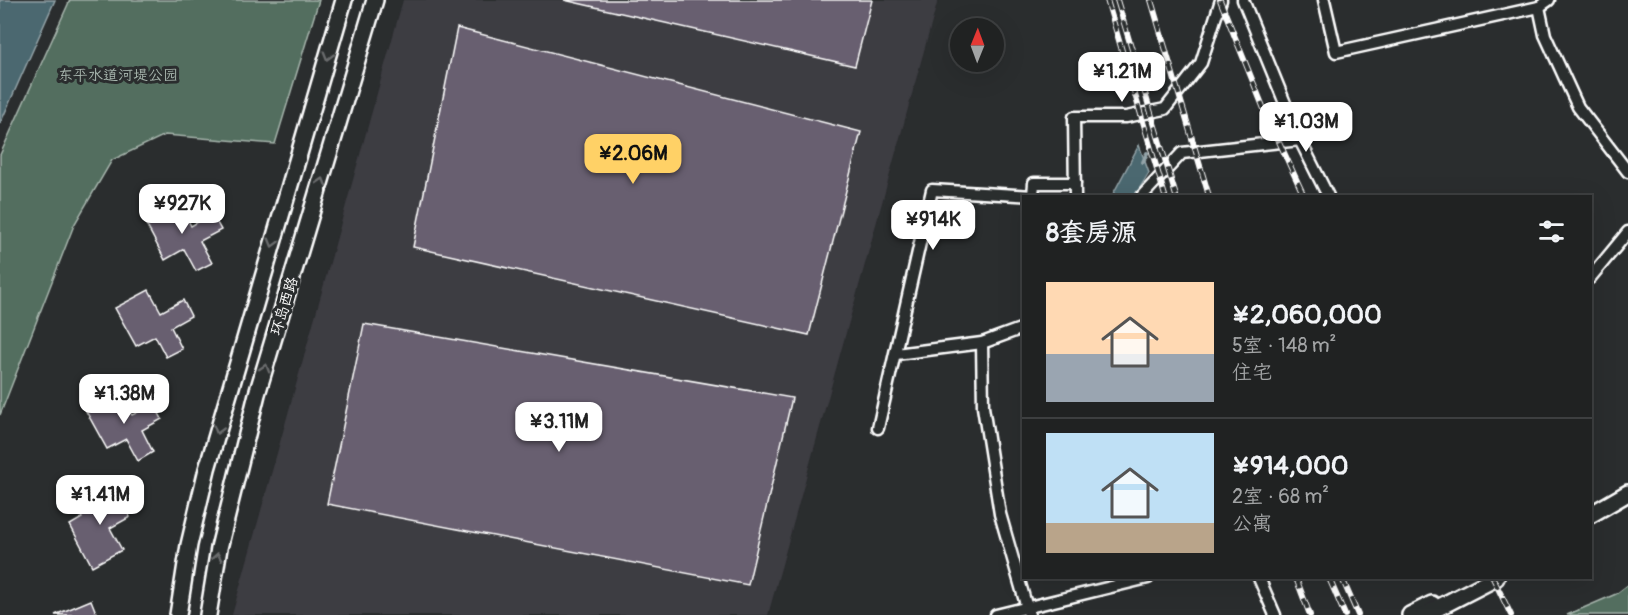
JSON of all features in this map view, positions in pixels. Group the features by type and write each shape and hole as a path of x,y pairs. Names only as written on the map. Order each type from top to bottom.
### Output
{"main road":[{"name":"环岛西路","path":"178,615 189,545 205,478 344,0"},
{"name":"环岛西路","path":"208,615 219,548 257,394 375,0"},
{"path":"1592,514 1628,493"},
{"path":"1592,525 1628,505"},
{"path":"1410,615 1477,579"},
{"path":"1424,615 1494,579"}],"street":[{"path":"1075,195 1074,117 1126,117 1166,109 1201,63 1221,0"},
{"path":"1243,0 1300,140 1328,195"},
{"path":"1324,0 1336,52 1539,7 1549,0"},
{"path":"1539,7 1545,35 1578,107 1628,171"},
{"path":"1143,195 1182,153 1300,140"},
{"path":"1033,195 1034,183 1075,183"},
{"path":"878,428 932,190 1022,195"},
{"path":"1592,276 1628,232"},
{"path":"896,354 982,343 1022,328"},
{"path":"982,343 983,407 1000,514 1028,611"},
{"path":"996,615 1028,611 1144,579"},
{"path":"1259,579 1275,615"}],"shaded area":[{"path":"403,0 938,0 768,615 232,615"}],"green space":[{"name":"东平水道河堤公园","path":"70,0 319,0 275,144 165,135 112,160 74,225 0,415 0,155"},
{"path":"1628,585 1628,615 1567,615 1616,594"}],"water":[{"path":"0,0 55,0 0,124"},
{"path":"1139,145 1149,173 1136,195 1113,195"}],"building":[{"path":"564,0 872,0 855,66"},
{"path":"457,28 861,132 809,335 413,247"},
{"path":"179,203 191,226 212,214 221,230 200,241 212,263 196,271 184,249 165,260 145,222"},
{"path":"149,290 161,312 183,300 191,316 171,327 182,349 166,357 155,336 136,346 115,308"},
{"path":"364,324 792,398 748,585 327,504"},
{"path":"120,393 132,415 154,404 162,419 142,430 153,452 138,461 126,439 107,449 86,411"},
{"path":"114,487 130,517 110,528 122,550 92,566 70,525 82,518 76,507"},
{"path":"91,600 97,615 55,615"}],"waterway":[{"path":"1143,162 1147,153"}],"railway":[{"path":"1107,0 1165,195"},
{"path":"1117,0 1176,195"},
{"path":"1151,0 1209,195"},
{"path":"1220,0 1264,109 1304,195"},
{"path":"1296,579 1310,615"},
{"path":"1329,579 1345,615"},
{"path":"1342,579 1358,615"},
{"path":"1493,579 1511,615"}]}
